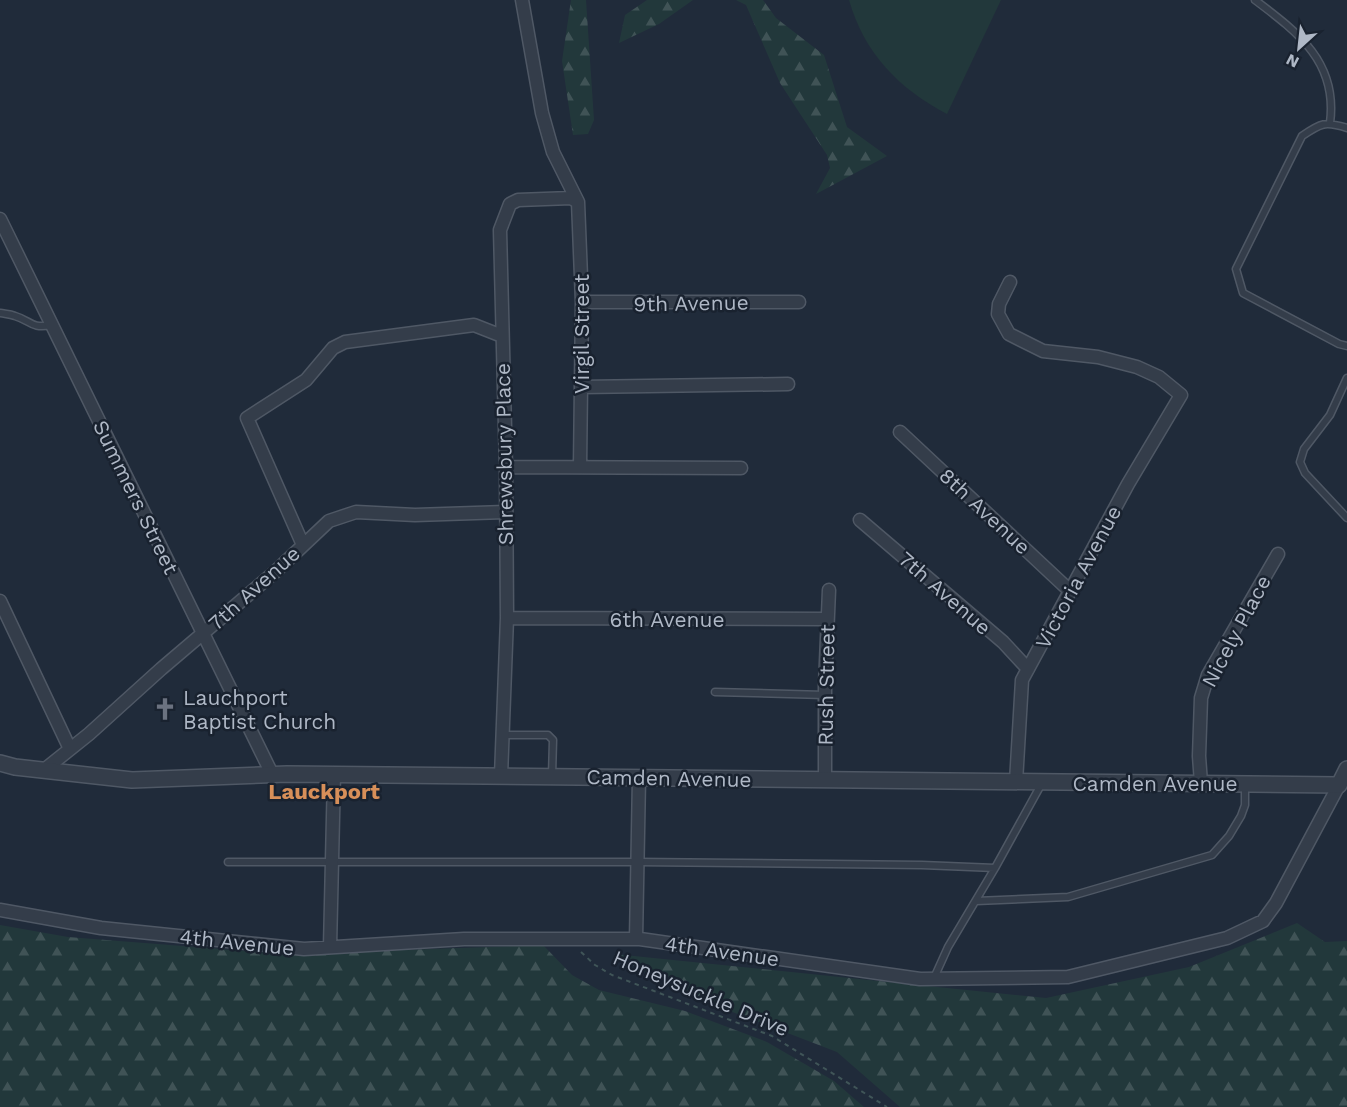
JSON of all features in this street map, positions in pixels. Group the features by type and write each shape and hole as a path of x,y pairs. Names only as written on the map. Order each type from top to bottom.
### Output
{"street":[{"path":"522,0 542,113 554,152 578,202"},
{"name":"Shrewsbury Place","path":"501,776 507,618 500,230 506,210 510,204 518,200 571,198 578,202"},
{"name":"Virgil Street","path":"578,202 582,302 580,467"},
{"name":"Summers Street","path":"0,219 272,774"},
{"name":"Victoria Avenue","path":"1010,282 999,304 998,314 1009,334 1043,351 1098,357 1137,367 1159,377 1181,395 1128,484 1022,680 1016,782"},
{"name":"9th Avenue","path":"582,302 799,302"},
{"path":"303,545 247,418 306,380 333,348 345,342 474,325 502,336"},
{"path":"582,387 788,384"},
{"name":"8th Avenue","path":"900,432 1070,591"},
{"path":"506,467 741,468"},
{"name":"7th Avenue","path":"44,770 276,572 329,521 356,512 414,515 505,512"},
{"name":"7th Avenue","path":"860,520 1003,642 1028,669"},
{"name":"Nicely Place","path":"1201,783 1199,756 1201,698 1209,675 1278,554"},
{"name":"Rush Street","path":"825,780 827,619 830,590"},
{"path":"0,601 70,749"},
{"name":"6th Avenue","path":"507,618 827,619"},
{"name":"Camden Avenue","path":"0,764 132,780 272,774 334,774 1340,785"},
{"name":"4th Avenue","path":"0,910 100,928 304,949 464,939 636,939 920,979 1068,977 1227,939 1263,921 1276,903 1347,769"},
{"path":"330,947 334,774"},
{"path":"636,939 639,778"}],"lane":[{"path":"1255,0 1314,52 1329,81 1332,104 1330,123"},
{"path":"1347,128 1330,123 1317,125 1302,136 1236,269 1243,293 1339,344 1347,346"},
{"path":"0,314 17,316 33,326 52,325"},
{"path":"1347,378 1330,415 1304,449 1300,462 1305,473 1347,518"},
{"path":"716,692 825,695"},
{"path":"502,735 548,735 553,740 552,777"},
{"path":"934,979 948,947 1043,782"},
{"path":"976,901 1068,897 1212,855 1229,836 1241,816 1245,805 1245,783"},
{"path":"228,862 638,862 995,868"}],"path":[{"name":"Honeysuckle Drive","path":"569,939 595,965 612,975 772,1036 887,1107"}],"green space":[{"path":"571,0 586,0 594,120 588,134 573,135 562,61"},
{"path":"647,0 693,0 659,24 619,43 625,15"},
{"path":"736,0 763,0 776,18 824,55 847,127 887,156 816,194 830,168 827,155 780,83 746,5"},
{"path":"849,0 1001,0 947,114 914,93 886,68 864,37"},
{"path":"1297,923 1325,942 1347,941 1347,1107 900,1107 837,1052 675,990 614,954 1046,998 1189,967"},
{"path":"0,925 68,937 286,954 543,945 572,975 599,990 685,1011 767,1042 834,1081 864,1107 0,1107"}],"place":[{"name":"Lauchport Baptist Church","path":"165,709"}],"district":[{"name":"Lauckport","path":"324,791"}]}
